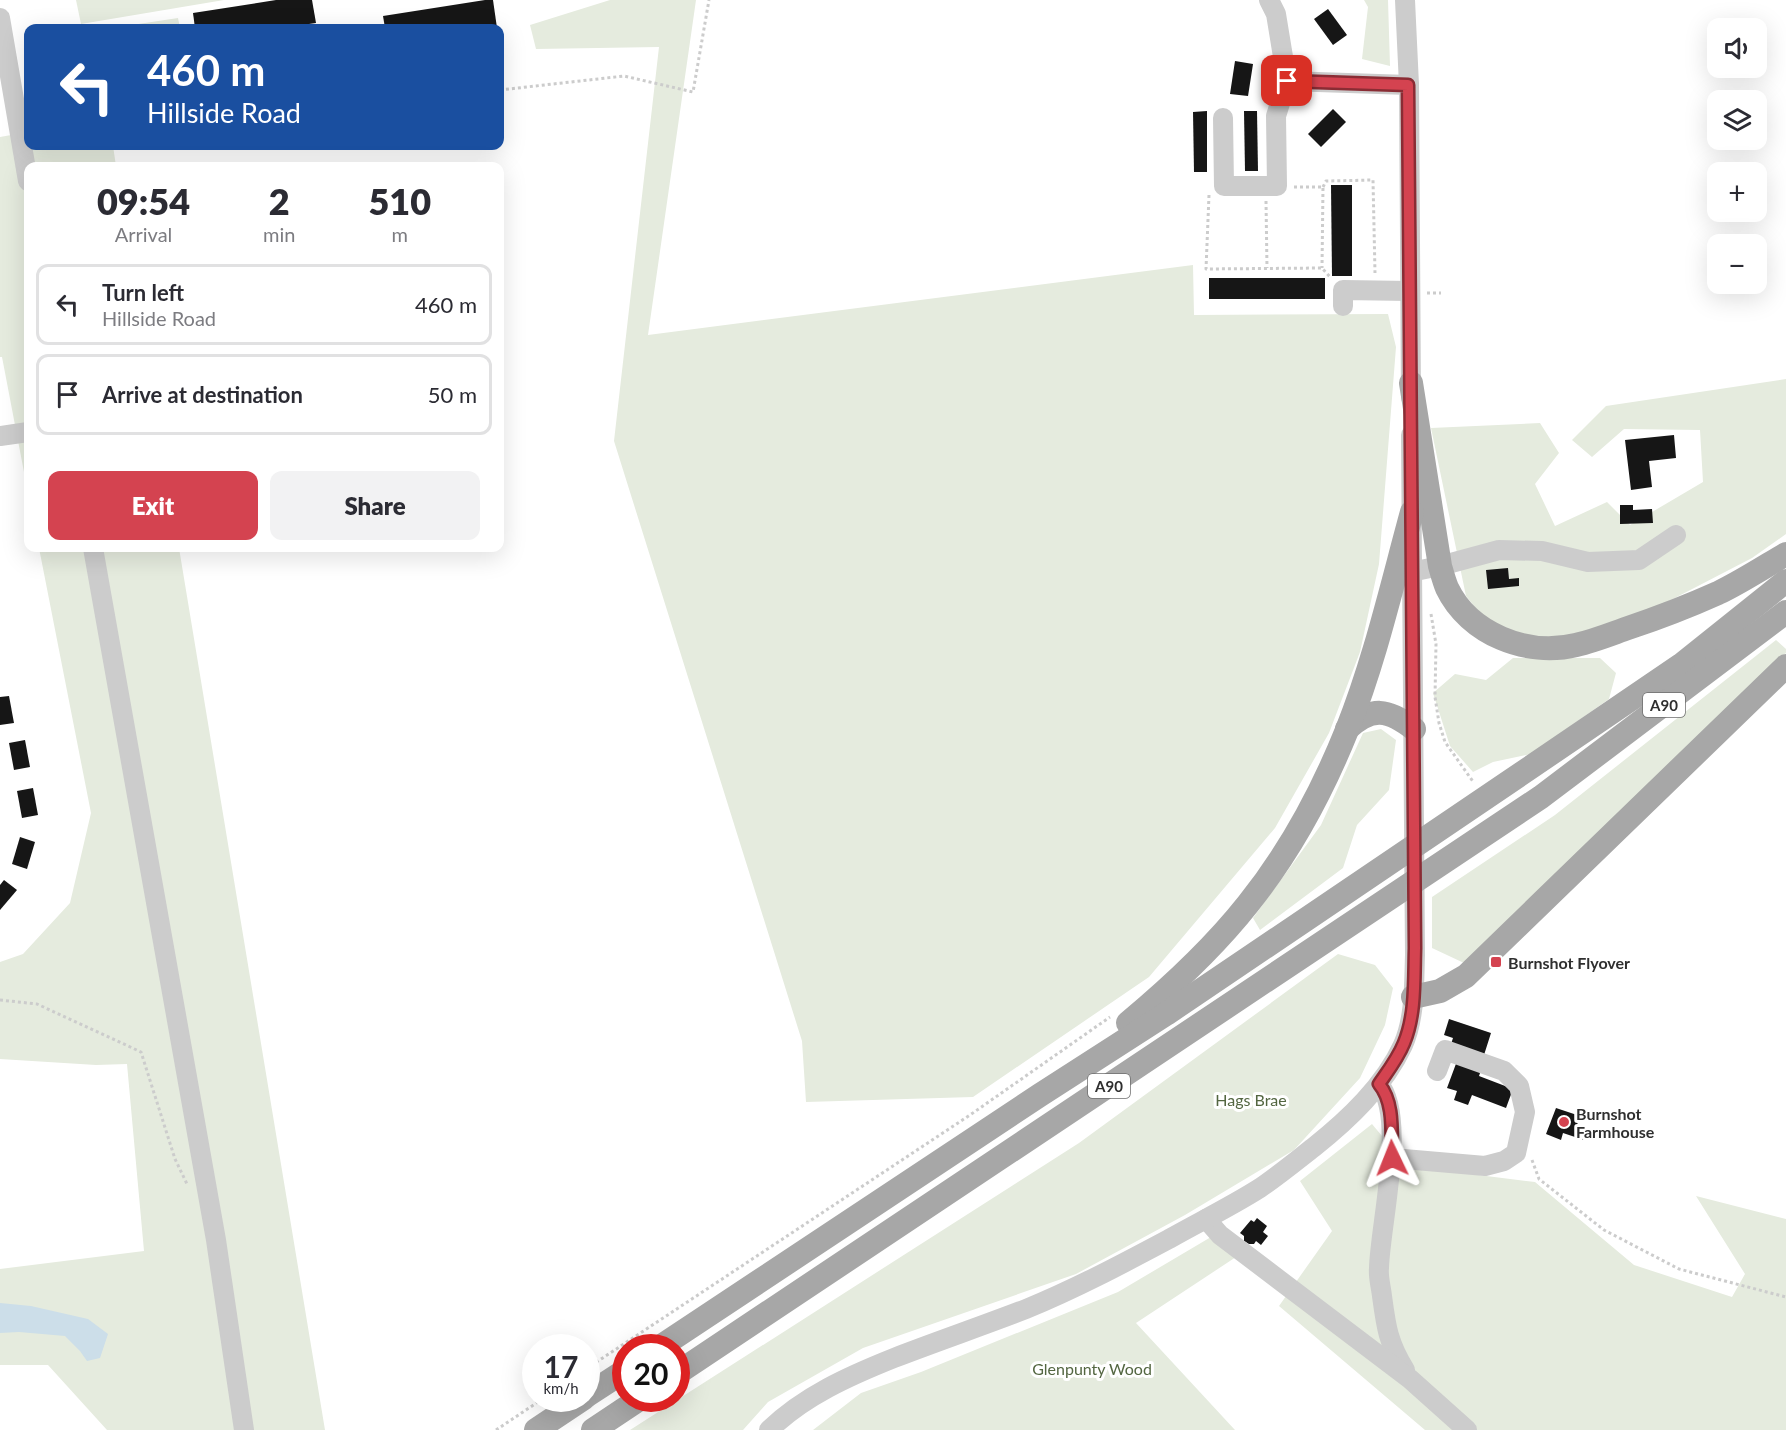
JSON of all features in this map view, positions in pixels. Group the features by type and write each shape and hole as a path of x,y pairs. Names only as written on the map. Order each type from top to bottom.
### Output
{"main road":[{"path":"1411,383 1440,566 1447,588 1458,604 1492,635 1520,645 1547,648 1575,646 1649,621 1719,592 1786,554"},
{"path":"1040,1095 1152,1003 1207,949 1247,905 1279,861 1308,813 1347,729 1404,573 1412,512"},
{"name":"A90","path":"680,1334 1185,1000 1671,671 1786,581"},
{"name":"A90","path":"690,1365 1541,797 1786,612"},
{"path":"1413,997 1440,991 1466,976 1786,666"},
{"path":"1347,729 1360,717 1384,713 1400,718 1414,729"},
{"path":"536,1430 563,1412"},
{"path":"593,1430 620,1412"}],"street":[{"path":"1223,117 1224,186 1276,186 1276,116 1287,81 1276,14 1269,0"},
{"path":"1405,0 1408,85 1412,512"},
{"path":"0,18 25,162"},
{"path":"1287,81 1408,85"},
{"path":"1343,298 1376,290 1410,291"},
{"path":"0,436 24,433"},
{"path":"769,1430 780,1419 811,1397 840,1381 1072,1289 1206,1219 1246,1196 1288,1167 1355,1112 1379,1084 1396,1059 1410,1022 1413,997 1415,948 1412,597 1404,573 1499,550 1542,551 1588,562 1639,560 1676,535"},
{"path":"94,552 216,1240 244,1430"},
{"path":"1392,1158 1485,1166 1504,1161 1516,1153 1525,1112 1519,1086 1504,1071 1445,1050 1437,1071"},
{"path":"1379,1084 1385,1091 1390,1106 1392,1158 1378,1270 1387,1331 1394,1353 1410,1378"},
{"path":"1206,1219 1220,1235 1410,1378 1467,1430"}],"path":[{"path":"504,90 624,76 693,92 709,0"},
{"path":"1343,298 1322,268 1323,187 1326,181 1373,180 1376,290"},
{"path":"1267,268 1266,197 1276,186 1323,187"},
{"path":"1209,189 1206,269 1322,268"},
{"path":"1412,597 1427,597 1436,644 1435,697 1445,742 1475,784"},
{"path":"0,1000 37,1004 141,1052 174,1159 190,1190"},
{"path":"600,1360 970,1115 1111,1017"},
{"path":"1516,1153 1530,1154 1539,1179 1604,1230 1679,1269 1786,1297"},
{"path":"496,1430 523,1412"}],"green space":[{"path":"76,0 224,0 81,24"},
{"path":"610,0 696,0 648,335 1193,265 1194,315 1388,314 1396,347 1379,564 1360,652 1329,733 1275,828 1149,977 973,1097 806,1102 802,1041 614,441 659,47 536,49 530,25"},
{"path":"1364,0 1388,0 1390,66 1362,59 1368,7"},
{"path":"178,18 179,24 138,24"},
{"path":"24,133 24,150 114,150 115,162 24,162 24,472 2,357 0,357 0,137"},
{"path":"1786,379 1786,534 1752,558 1644,614 1566,641 1524,640 1487,622 1466,596 1431,428 1540,423 1559,453 1535,484 1555,526 1607,502 1630,525 1703,482 1700,430 1624,429 1592,457 1572,440 1606,406"},
{"path":"40,552 180,552 325,1430 107,1430 48,1365 0,1365 0,1269 144,1251 127,1064 96,1065 0,1059 0,962 23,954 70,903 91,813"},
{"path":"1776,640 1786,649 1786,653 1464,963 1432,948 1432,897 1555,815"},
{"path":"1513,658 1600,658 1616,673 1609,699 1531,754 1493,762 1473,772 1450,746 1433,693 1455,674 1486,680"},
{"path":"1381,729 1396,740 1389,790 1357,825 1343,868 1260,930 1253,918 1321,825 1363,733"},
{"name":"Hags Brae","path":"1338,954 1375,965 1393,988 1385,1025 1360,1078 1294,1150 1185,1215 1076,1274 863,1348 768,1402 743,1430 630,1430 658,1412 690,1412 690,1392 1079,1143"},
{"path":"1372,1124 1407,1166 1535,1182 1634,1265 1732,1297 1745,1274 1696,1196 1786,1219 1786,1430 1425,1430 1279,1306 1332,1231 1300,1181"},
{"name":"Glenpunty Wood","path":"1211,1237 1236,1257 1136,1323 1235,1430 813,1430 861,1393 921,1372 1118,1292"}],"water":[{"path":"0,1303 31,1306 88,1319 108,1334 100,1358 87,1361 65,1336 19,1332 0,1333"}],"building":[{"path":"276,0 312,0 316,23 194,24 193,13"},
{"path":"493,0 496,24 384,24 383,16"},
{"path":"1328,9 1347,35 1333,45 1314,19"},
{"path":"1235,61 1253,64 1248,96 1230,94"},
{"path":"1333,109 1346,122 1321,147 1308,134"},
{"path":"1207,111 1207,172 1194,172 1193,112"},
{"path":"1244,111 1257,111 1258,171 1245,171"},
{"path":"1331,185 1352,185 1352,276 1332,276"},
{"path":"1209,278 1325,278 1325,299 1209,299"},
{"path":"1674,435 1676,458 1649,461 1652,487 1631,490 1625,440"},
{"path":"1620,505 1633,505 1633,510 1652,509 1653,523 1620,524"},
{"path":"1508,568 1509,579 1519,578 1519,586 1488,589 1486,570"},
{"path":"9,696 14,723 0,725 0,697"},
{"path":"25,740 30,767 14,770 9,743"},
{"path":"33,788 38,815 22,818 17,791"},
{"path":"20,837 35,842 27,869 12,864"},
{"path":"4,880 17,890 0,910 0,885"},
{"path":"1449,1019 1491,1033 1484,1055 1451,1044 1453,1038 1444,1035"},
{"path":"1457,1061 1481,1070 1479,1076 1513,1089 1506,1108 1472,1095 1468,1105 1454,1100 1457,1091 1447,1088"},
{"name":"Burnshot Farmhouse","path":"1556,1108 1580,1116 1576,1128 1587,1132 1584,1140 1563,1133 1561,1140 1546,1134"},
{"path":"1257,1218 1267,1226 1263,1232 1268,1236 1261,1245 1256,1241 1254,1244 1249,1244 1244,1241 1244,1236 1240,1233 1251,1220 1254,1222"}],"place":[{"name":"Burnshot Flyover","path":"1496,962"},
{"name":"Burnshot Farmhouse","path":"1564,1122"}],"route":[{"path":"1287,81 1408,85 1415,948 1410,1022 1396,1059 1379,1084 1385,1091 1390,1106 1392,1158"}]}
